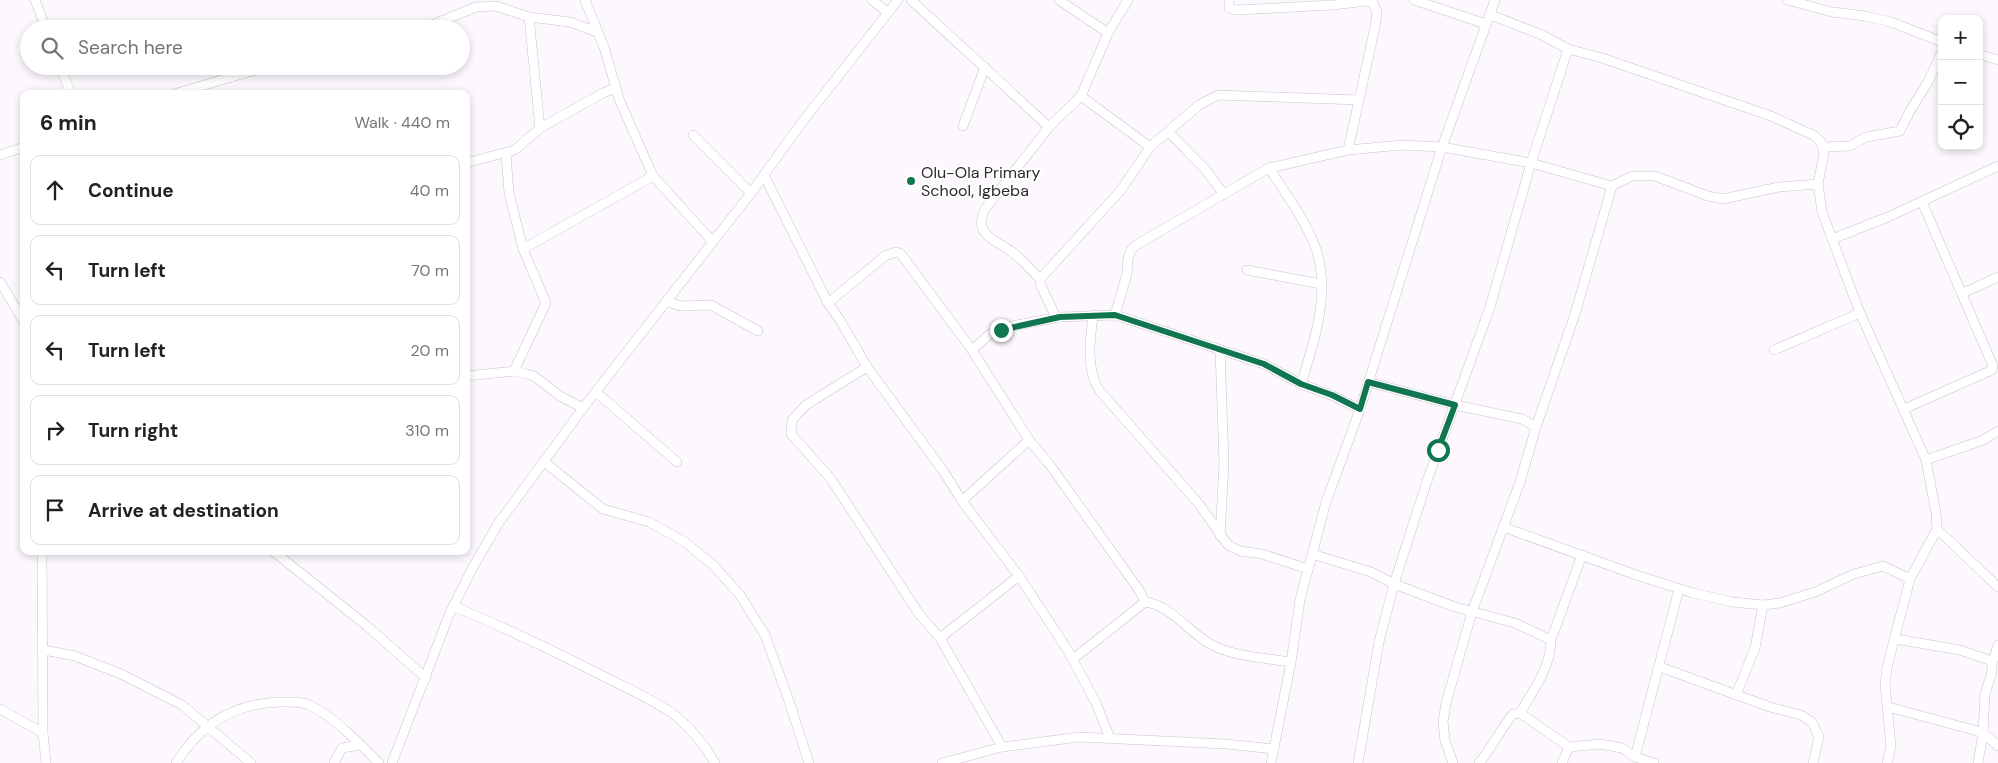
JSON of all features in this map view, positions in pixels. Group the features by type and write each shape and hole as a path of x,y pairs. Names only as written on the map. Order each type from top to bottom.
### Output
{"street":[{"path":"35,0 43,20"},
{"path":"585,0 604,46 616,88 653,176 712,241"},
{"path":"872,0 887,12"},
{"path":"392,763 453,606 498,524 583,408 751,193 797,127 898,0"},
{"path":"911,0 1049,127"},
{"path":"1059,0 1108,33"},
{"path":"1056,318 1040,284 1040,279 1013,252 987,236 981,226 981,219 986,209 1049,127 1081,96 1108,33 1128,0"},
{"path":"1229,0 1228,8 1236,10 1333,5 1379,0"},
{"path":"1414,0 1486,24"},
{"path":"1271,763 1291,662 1300,600 1326,502 1360,409 1442,147 1495,0"},
{"path":"1787,0 1827,11 1891,22 1938,40"},
{"path":"1348,150 1377,12 1373,3 1366,1"},
{"path":"440,20 475,3 496,6 529,17 570,22 597,32"},
{"path":"1490,15 1542,35 1568,49 1602,58 1771,116 1814,136 1824,147 1850,146 1866,137 1900,131 1938,60"},
{"path":"529,17 540,128"},
{"path":"1358,763 1380,642 1394,584 1427,481 1490,307 1531,163 1568,49"},
{"path":"1983,55 1998,60"},
{"path":"963,126 984,67"},
{"path":"64,75 69,90"},
{"path":"187,90 238,75"},
{"path":"470,162 506,154 514,150 540,128 603,93 616,88"},
{"path":"1040,279 1121,190 1150,147 1199,105 1218,95 1358,100"},
{"path":"1081,96 1150,147"},
{"path":"1169,132 1205,169 1223,193"},
{"path":"693,134 751,193"},
{"path":"1115,315 1127,274 1131,250 1223,193 1269,168 1348,150 1402,145 1442,147 1531,163 1612,186 1632,176 1655,176 1708,196 1723,198 1779,187 1818,184"},
{"path":"1824,147 1818,184 1822,212 1860,313 1926,460 1936,513 1937,529 1910,579 1896,639 1887,667 1885,685 1891,746 1887,763"},
{"path":"0,155 20,148"},
{"path":"506,154 509,193 522,249 546,303 514,371"},
{"path":"1832,239 1922,202 1998,166"},
{"path":"1269,168 1311,238 1317,253 1321,284 1320,319 1301,384"},
{"path":"764,174 828,304 840,320 867,368 944,472 962,501 1019,576 1073,659 1095,701 1110,738"},
{"path":"522,249 653,176"},
{"path":"1453,763 1445,741 1443,722 1446,703 1472,612 1520,482 1536,427 1576,314 1612,186"},
{"path":"1904,409 1993,368 1963,293 1922,202"},
{"path":"828,304 885,256 896,252 905,258 972,350 1028,440 1050,465 1139,590 1145,602"},
{"path":"1247,270 1321,284"},
{"path":"1963,293 1998,277"},
{"path":"0,282 20,315"},
{"path":"667,301 680,306 711,305 758,330"},
{"path":"1774,350 1860,313"},
{"path":"1093,315 1090,366 1092,378 1099,390 1181,482 1228,546 1240,551 1262,554 1308,569"},
{"path":"972,350 990,334 1011,326 1056,318 1115,315 1166,330 1264,364 1301,384 1332,395 1360,409"},
{"path":"1220,350 1224,463 1220,536"},
{"path":"867,368 806,405 792,420 791,434 831,480 919,614 940,638 1002,747"},
{"path":"470,376 514,371 534,376 560,396 583,408"},
{"path":"1368,382 1455,405 1522,419 1536,427"},
{"path":"596,392 677,462"},
{"path":"1926,460 1996,434"},
{"path":"962,501 1028,440"},
{"path":"543,462 603,510 649,522 685,542 714,566 740,595 765,635 789,701 808,763"},
{"path":"1502,527 1679,589 1732,602 1763,605 1780,603 1815,592 1854,574 1883,566 1910,579"},
{"path":"1937,529 1998,587"},
{"path":"1312,554 1371,572 1394,584 1472,612 1515,623 1551,640"},
{"path":"42,555 43,733 46,763"},
{"path":"277,555 367,626 426,678"},
{"path":"1520,713 1539,680 1551,650 1551,640 1582,555"},
{"path":"940,638 1019,576"},
{"path":"1635,757 1679,589"},
{"path":"1073,659 1145,602 1155,603 1197,635 1222,649 1291,662"},
{"path":"1736,695 1755,648 1763,605"},
{"path":"453,606 552,650 651,701 686,726 715,763"},
{"path":"1896,639 1960,650 1989,660 1992,664"},
{"path":"1978,763 1983,733 1983,708 1998,645"},
{"path":"44,650 75,656 121,674 182,705 207,728 251,763"},
{"path":"1660,667 1770,707 1801,715 1812,722 1819,737 1813,763"},
{"path":"176,763 207,728 234,709 250,705 298,702 312,706 352,736 378,763"},
{"path":"1888,707 1983,733 1998,746"},
{"path":"0,709 43,733"},
{"path":"1479,763 1486,755 1502,727 1513,714 1520,713 1569,747 1600,744 1622,748 1635,757 1654,763"},
{"path":"942,763 1002,747 1060,739 1110,738 1274,749"},
{"path":"334,763 342,748 360,745"},
{"path":"1562,763 1569,747"}],"place":[{"name":"Olu-Ola Primary School, Igbeba","path":"911,181"}],"route":[{"path":"1001,330 1011,326 1060,317 1115,315 1166,330 1264,364 1301,384 1332,395 1360,409 1368,382 1455,405 1438,450"}]}
